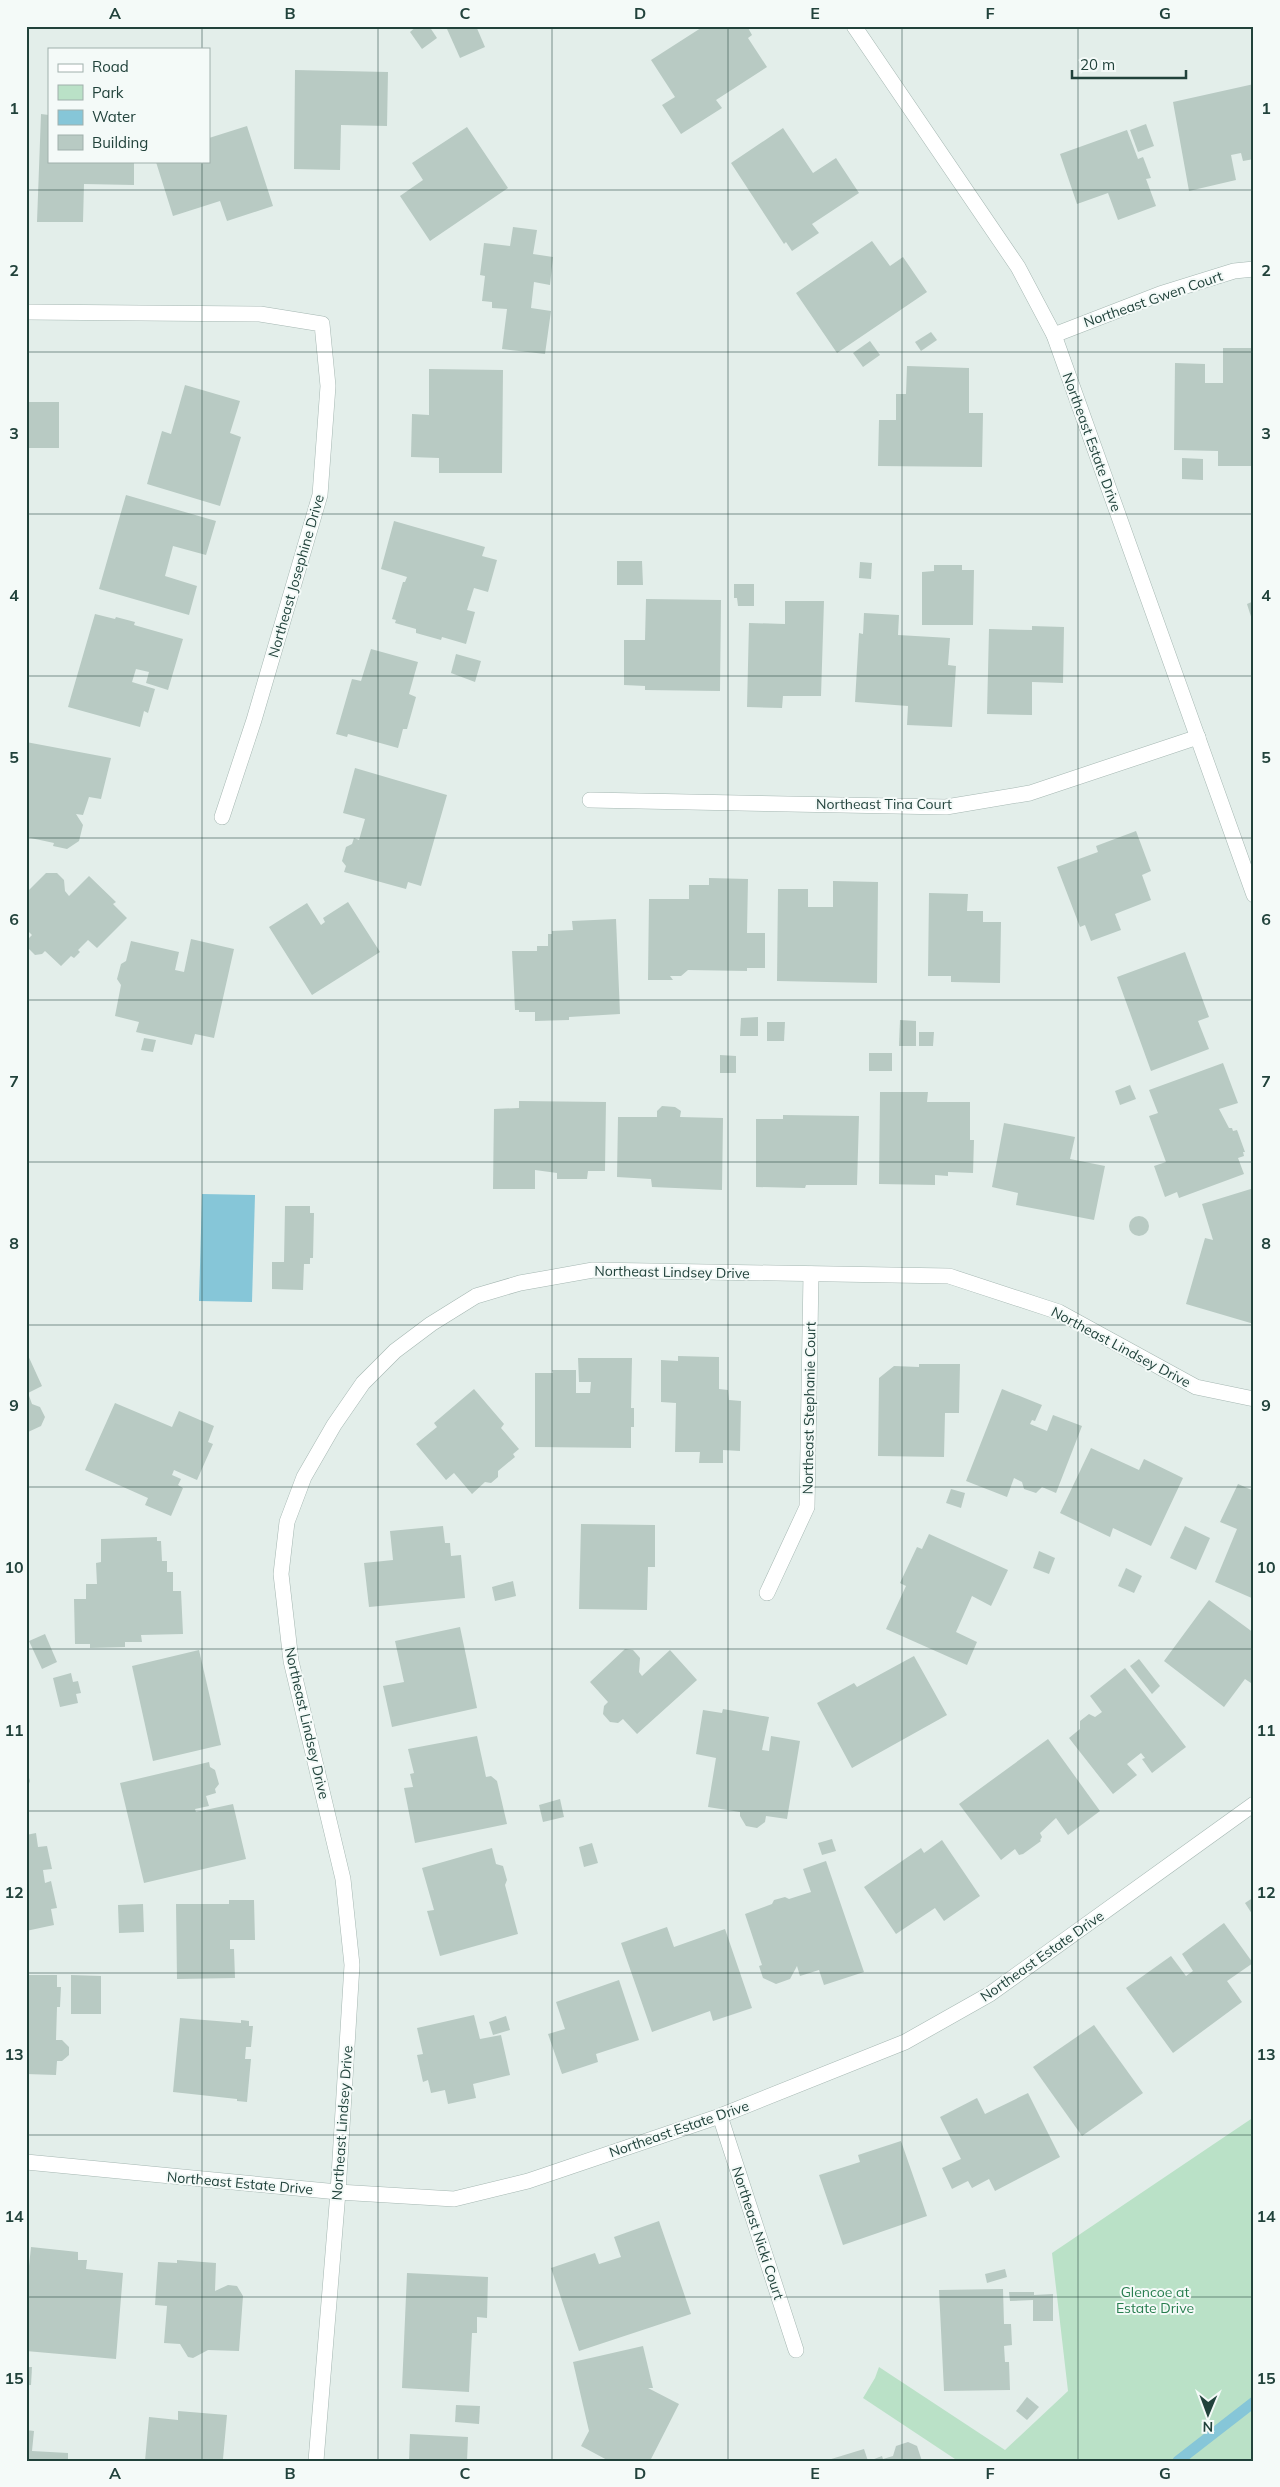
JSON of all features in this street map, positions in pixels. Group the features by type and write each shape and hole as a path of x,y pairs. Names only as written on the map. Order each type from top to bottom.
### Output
{"street":[{"name":"Northeast Estate Drive","path":"854,26 1018,267 1054,335 1254,895"},
{"name":"Northeast Gwen Court","path":"1054,335 1160,294 1234,271 1254,269"},
{"name":"Northeast Josephine Drive","path":"26,312 260,314 322,324 328,386 320,495 257,710 222,817"},
{"name":"Northeast Tina Court","path":"590,800 946,807 1030,793 1198,737"},
{"name":"Northeast Lindsey Drive","path":"316,2461 338,2192 352,1965 343,1880 291,1661 281,1574 287,1522 304,1477 334,1425 363,1383 395,1351 431,1324 476,1296 520,1283 593,1270 949,1276 1060,1312 1196,1387 1254,1399"},
{"name":"Northeast Stephanie Court","path":"767,1594 807,1506 811,1274"},
{"name":"Northeast Estate Drive","path":"26,2162 338,2192 454,2199 528,2181 720,2116 905,2042 990,1994 1254,1804"},
{"name":"Northeast Nicki Court","path":"720,2116 796,2350"}],"green space":[{"name":"Glencoe at Estate Drive","path":"1254,2117 1254,2461 958,2461 863,2398 879,2367 1005,2450 1068,2391 1052,2253"}],"water":[{"path":"202,1194 255,1195 252,1302 199,1301"}],"building":[{"path":"417,26 429,26 437,38 422,49 410,32"},
{"path":"453,26 476,26 485,47 460,58 447,29"},
{"path":"704,26 747,26 752,35 748,38 767,67 716,100 722,108 681,134 662,105 675,97 651,60"},
{"path":"295,70 388,72 387,126 341,125 340,170 294,169"},
{"path":"1254,84 1254,159 1243,161 1241,153 1231,155 1236,180 1189,191 1173,102"},
{"path":"41,114 48,115 48,162 134,162 134,185 84,184 83,222 37,222"},
{"path":"1146,124 1154,146 1138,152 1130,130"},
{"path":"247,126 273,206 227,221 220,201 173,216 156,162 210,162 210,138"},
{"path":"467,127 508,188 430,241 400,196 423,180 412,163"},
{"path":"783,128 813,173 836,158 859,193 812,224 819,233 792,251 786,242 784,244 731,163"},
{"path":"1127,130 1138,159 1143,157 1151,178 1146,179 1156,206 1118,220 1108,193 1077,204 1060,154"},
{"path":"513,227 537,230 533,254 553,257 550,285 534,282 531,308 551,311 545,354 502,349 507,309 492,308 492,302 482,301 485,276 480,275 484,243 510,246"},
{"path":"872,241 890,266 903,257 927,292 837,353 796,293"},
{"path":"931,332 937,340 921,351 915,342"},
{"path":"870,341 880,355 863,367 853,353"},
{"path":"1223,348 1254,348 1254,466 1218,466 1218,451 1174,450 1175,363 1205,364 1205,383 1223,383"},
{"path":"907,366 969,368 969,413 983,413 982,467 878,466 879,420 896,420 896,394 906,394"},
{"path":"429,369 503,370 502,473 439,473 439,458 411,457 412,414 429,415"},
{"path":"185,385 240,401 230,433 241,437 220,506 147,484 162,431 171,434"},
{"path":"26,402 59,402 59,448 26,448"},
{"path":"1182,458 1203,459 1203,480 1182,479"},
{"path":"126,495 216,521 206,555 173,546 165,576 197,586 189,615 99,589"},
{"path":"394,521 485,547 482,556 497,560 488,592 474,588 467,610 475,612 466,644 442,637 441,640 416,633 416,629 395,623 396,620 392,619 403,582 405,582 407,577 381,569"},
{"path":"617,561 642,561 643,585 617,585"},
{"path":"860,562 872,563 871,579 859,578"},
{"path":"934,565 962,565 962,570 974,570 973,625 922,625 922,572 934,571"},
{"path":"734,584 754,584 754,606 738,606 737,598 734,598"},
{"path":"646,599 721,600 720,691 645,690 645,686 624,685 624,640 645,640"},
{"path":"785,601 824,601 821,696 783,696 782,708 747,707 749,623 785,624"},
{"path":"1254,601 1254,623 1253,623 1247,604"},
{"path":"864,613 899,615 898,635 950,638 948,665 956,666 952,727 907,725 908,706 855,702 859,633 863,634"},
{"path":"95,614 135,622 134,625 183,639 168,690 146,683 149,672 136,669 132,682 155,689 148,713 144,711 140,727 68,707"},
{"path":"1032,626 1064,627 1063,683 1032,682 1032,715 987,714 989,629 1032,630"},
{"path":"371,649 418,662 409,694 416,697 407,729 403,729 398,748 348,734 347,737 336,734 352,679 361,681"},
{"path":"456,654 481,661 475,682 451,673"},
{"path":"26,742 111,758 101,799 89,797 83,815 76,814 83,825 79,841 67,849 53,846 54,843 26,837"},
{"path":"355,768 447,795 421,886 408,882 406,889 344,872 346,866 342,861 346,847 352,844 354,838 359,840 365,819 343,813"},
{"path":"1136,831 1151,871 1142,875 1151,900 1115,914 1121,930 1091,941 1085,925 1080,927 1057,867 1098,852 1096,846"},
{"path":"46,873 57,873 64,880 65,891 69,896 89,876 116,902 113,904 127,918 97,948 88,940 78,950 80,952 74,958 71,956 61,966 45,951 42,954 35,955 27,947 27,940 32,935 26,929 26,893"},
{"path":"709,878 748,879 747,933 765,933 765,968 747,968 747,971 688,970 681,976 670,976 673,980 648,980 649,899 689,899 689,885 709,885"},
{"path":"833,881 878,882 877,983 777,981 778,889 808,889 808,907 833,907"},
{"path":"929,893 968,894 967,911 983,911 983,922 1001,922 1000,983 951,982 951,976 928,976"},
{"path":"348,902 380,952 312,995 269,927 307,903 321,925 325,922 323,918"},
{"path":"616,919 620,1014 569,1017 569,1020 535,1021 535,1012 519,1012 519,1010 515,1010 512,951 537,951 537,946 548,946 548,934 552,934 552,931 573,930 572,921"},
{"path":"191,939 234,949 214,1038 195,1034 192,1045 136,1032 139,1022 115,1016 121,985 117,979 121,964 126,961 131,941 179,952 175,970 184,972"},
{"path":"1185,952 1209,1017 1198,1021 1209,1049 1151,1071 1117,977"},
{"path":"758,1017 758,1036 740,1036 741,1018"},
{"path":"900,1020 916,1021 916,1046 899,1046"},
{"path":"767,1022 785,1022 784,1041 767,1041"},
{"path":"919,1032 934,1032 933,1046 919,1046"},
{"path":"144,1038 156,1040 153,1052 141,1050"},
{"path":"869,1053 892,1053 892,1071 869,1071"},
{"path":"720,1055 736,1056 736,1073 720,1073"},
{"path":"1223,1063 1238,1103 1219,1109 1229,1128 1232,1128 1233,1131 1237,1130 1245,1152 1243,1152 1244,1156 1238,1158 1244,1174 1179,1198 1177,1192 1165,1197 1154,1166 1166,1162 1149,1116 1158,1113 1149,1090"},
{"path":"1130,1085 1136,1099 1120,1105 1115,1091"},
{"path":"880,1092 928,1092 927,1102 970,1102 970,1140 974,1140 973,1173 948,1172 948,1176 935,1175 935,1185 879,1184"},
{"path":"519,1101 606,1102 605,1171 588,1171 587,1179 557,1179 557,1173 535,1170 535,1189 493,1189 494,1109 519,1108"},
{"path":"662,1106 675,1107 681,1111 680,1117 723,1118 722,1190 652,1187 651,1179 617,1177 618,1117 657,1117 657,1111"},
{"path":"783,1115 859,1116 857,1185 806,1185 805,1188 756,1187 756,1119 783,1119"},
{"path":"1004,1123 1075,1137 1070,1159 1105,1166 1094,1220 1016,1205 1018,1193 992,1187"},
{"path":"1254,1188 1254,1324 1186,1304 1205,1238 1213,1240 1202,1204"},
{"path":"285,1206 310,1206 310,1213 314,1213 313,1258 310,1258 310,1264 304,1264 303,1290 272,1289 272,1262 284,1262"},
{"path":"1139,1216 1146,1219 1149,1226 1146,1233 1139,1236 1132,1233 1129,1226 1132,1219"},
{"path":"26,1351 42,1386 28,1393 32,1404 40,1407 45,1417 41,1426 26,1433"},
{"path":"678,1356 719,1357 719,1389 728,1390 729,1400 741,1401 740,1451 723,1450 723,1463 699,1463 700,1452 675,1452 676,1403 661,1402 661,1360 678,1361"},
{"path":"578,1358 632,1358 631,1408 634,1408 634,1427 631,1427 631,1448 535,1447 535,1373 553,1373 552,1370 576,1370 576,1393 590,1393 591,1382 579,1382"},
{"path":"919,1364 960,1364 959,1413 945,1413 944,1457 878,1456 879,1378 894,1366 919,1367"},
{"path":"474,1389 504,1424 501,1428 519,1449 513,1454 515,1457 498,1471 498,1477 491,1483 485,1482 472,1494 454,1473 446,1480 416,1444 437,1427 434,1423"},
{"path":"1002,1389 1042,1405 1035,1421 1032,1420 1030,1424 1047,1431 1053,1415 1082,1426 1056,1493 1042,1487 1036,1493 1024,1489 1022,1482 1014,1478 1007,1497 966,1481"},
{"path":"115,1403 172,1427 179,1411 214,1426 208,1442 213,1444 197,1480 174,1470 172,1475 181,1479 178,1485 183,1488 171,1516 145,1505 148,1498 85,1470"},
{"path":"1091,1448 1139,1470 1144,1459 1183,1478 1151,1546 1113,1528 1110,1537 1060,1513"},
{"path":"1238,1484 1254,1491 1254,1599 1215,1582 1237,1529 1220,1522"},
{"path":"951,1489 965,1493 961,1508 946,1503"},
{"path":"581,1524 655,1525 655,1567 648,1567 647,1610 579,1609"},
{"path":"443,1526 445,1543 450,1543 451,1556 461,1555 465,1598 369,1607 364,1563 393,1560 390,1531"},
{"path":"1185,1526 1210,1538 1196,1570 1170,1558"},
{"path":"929,1534 1008,1570 991,1606 972,1596 956,1632 977,1642 967,1665 886,1629 906,1586 900,1583 917,1547 922,1549"},
{"path":"157,1537 157,1541 161,1541 162,1561 167,1561 167,1572 173,1572 173,1591 181,1591 183,1634 141,1635 142,1642 125,1642 125,1647 90,1648 90,1644 75,1644 74,1599 86,1599 86,1584 97,1584 96,1563 101,1562 101,1539"},
{"path":"1039,1551 1055,1558 1049,1574 1033,1568"},
{"path":"1126,1568 1142,1576 1134,1593 1118,1586"},
{"path":"513,1581 516,1596 495,1601 492,1587"},
{"path":"1209,1600 1254,1633 1254,1685 1245,1679 1224,1707 1164,1661"},
{"path":"460,1627 477,1708 392,1727 383,1686 404,1682 395,1641"},
{"path":"45,1634 57,1662 42,1669 29,1641"},
{"path":"625,1649 633,1650 640,1658 639,1672 642,1676 670,1650 697,1680 637,1734 623,1719 618,1723 610,1722 603,1714 604,1706 608,1702 590,1682"},
{"path":"199,1650 221,1745 153,1761 132,1666"},
{"path":"914,1656 947,1715 852,1768 817,1703 854,1683 857,1687"},
{"path":"1139,1659 1160,1686 1152,1694 1130,1666"},
{"path":"1125,1668 1186,1747 1152,1773 1142,1759 1145,1758 1141,1753 1127,1764 1137,1775 1113,1794 1069,1738 1080,1729 1080,1721 1089,1714 1095,1717 1102,1712 1090,1696"},
{"path":"71,1673 73,1682 78,1681 81,1693 76,1694 78,1703 60,1707 53,1678"},
{"path":"723,1709 769,1717 762,1750 769,1751 771,1736 800,1741 787,1819 766,1816 765,1822 757,1828 746,1826 740,1816 740,1812 708,1807 716,1758 696,1754 703,1710 722,1713"},
{"path":"477,1736 486,1777 491,1776 497,1781 507,1824 415,1843 404,1788 413,1787 410,1774 414,1773 408,1749"},
{"path":"1048,1739 1100,1811 1068,1835 1056,1818 1040,1833 1041,1841 1023,1854 1019,1855 1015,1849 1001,1860 959,1804"},
{"path":"209,1762 210,1767 215,1770 219,1784 215,1789 216,1793 206,1796 209,1806 195,1809 196,1812 233,1804 246,1859 144,1883 120,1783"},
{"path":"26,1769 30,1781 26,1791"},
{"path":"560,1799 564,1817 543,1822 539,1805"},
{"path":"36,1833 38,1847 47,1846 52,1869 43,1870 45,1883 51,1881 57,1908 51,1909 54,1925 26,1931 26,1835"},
{"path":"832,1839 836,1851 822,1855 818,1843"},
{"path":"942,1840 980,1896 944,1921 935,1908 896,1934 864,1887 921,1848 924,1853"},
{"path":"592,1843 598,1863 584,1867 579,1847"},
{"path":"492,1848 496,1864 503,1866 507,1880 505,1885 518,1934 440,1956 427,1911 434,1910 422,1868"},
{"path":"826,1861 864,1972 824,1985 819,1970 800,1976 797,1966 790,1979 776,1984 763,1978 759,1966 762,1965 745,1914 772,1904 774,1900 785,1897 789,1899 811,1892 803,1869"},
{"path":"1254,1897 1254,1917 1245,1903"},
{"path":"229,1900 254,1900 255,1940 230,1940 230,1949 234,1949 235,1978 177,1979 176,1904 229,1904"},
{"path":"143,1904 144,1932 119,1933 118,1905"},
{"path":"1224,1923 1253,1963 1227,1981 1242,2002 1173,2053 1126,1988 1171,1956 1186,1976 1193,1971 1182,1954"},
{"path":"667,1927 674,1947 725,1929 752,2008 713,2021 710,2011 652,2032 621,1943"},
{"path":"26,1975 57,1975 57,1987 61,1987 60,2007 57,2007 56,2040 62,2040 69,2047 69,2055 62,2061 57,2061 56,2075 26,2074"},
{"path":"71,1975 101,1976 101,2014 71,2014"},
{"path":"619,1980 639,2040 596,2054 598,2062 562,2074 548,2034 565,2029 556,2002"},
{"path":"474,2015 480,2039 501,2035 510,2075 473,2084 476,2098 448,2104 445,2090 431,2093 428,2080 423,2082 417,2055 423,2054 417,2028"},
{"path":"506,2016 510,2030 493,2035 489,2022"},
{"path":"180,2018 241,2023 241,2020 249,2021 249,2026 253,2026 251,2047 246,2047 245,2059 251,2059 247,2102 237,2101 237,2099 173,2092"},
{"path":"1094,2025 1143,2093 1082,2136 1033,2067"},
{"path":"1028,2093 1060,2157 995,2191 989,2179 972,2188 968,2181 952,2189 942,2168 961,2159 940,2117 977,2098 985,2114"},
{"path":"901,2141 927,2216 843,2245 819,2175 860,2162 858,2155"},
{"path":"659,2221 691,2314 579,2351 551,2268 595,2253 599,2264 621,2257 614,2237"},
{"path":"31,2247 78,2252 78,2260 87,2260 86,2269 123,2273 116,2359 26,2351 26,2295"},
{"path":"177,2260 216,2263 215,2291 228,2285 237,2286 243,2296 239,2351 208,2350 193,2358 188,2357 180,2344 164,2343 167,2306 155,2305 158,2262 177,2263"},
{"path":"1005,2269 1007,2277 987,2283 985,2274"},
{"path":"407,2273 488,2277 487,2318 477,2317 477,2333 472,2333 469,2392 402,2388"},
{"path":"1003,2289 1004,2324 1011,2324 1012,2345 1004,2346 1005,2362 1009,2362 1010,2390 944,2391 939,2290"},
{"path":"1009,2292 1034,2292 1034,2295 1053,2294 1053,2321 1033,2321 1033,2300 1010,2301"},
{"path":"643,2346 653,2388 648,2388 679,2404 650,2461 609,2461 581,2446 589,2431 573,2362"},
{"path":"26,2367 32,2367 31,2385 26,2385"},
{"path":"1027,2397 1039,2407 1027,2420 1016,2411"},
{"path":"456,2405 480,2406 479,2424 455,2422"},
{"path":"178,2411 227,2415 223,2459 227,2461 145,2461 149,2417 178,2420"},
{"path":"26,2430 34,2431 32,2451 68,2453 68,2461 26,2461"},
{"path":"410,2434 468,2437 467,2461 409,2461"},
{"path":"908,2442 917,2446 922,2461 869,2461 882,2456 883,2459 893,2456 896,2446"},
{"path":"864,2449 868,2461 828,2461 828,2460"}],"waterway":[{"path":"1178,2461 1254,2402"}]}
